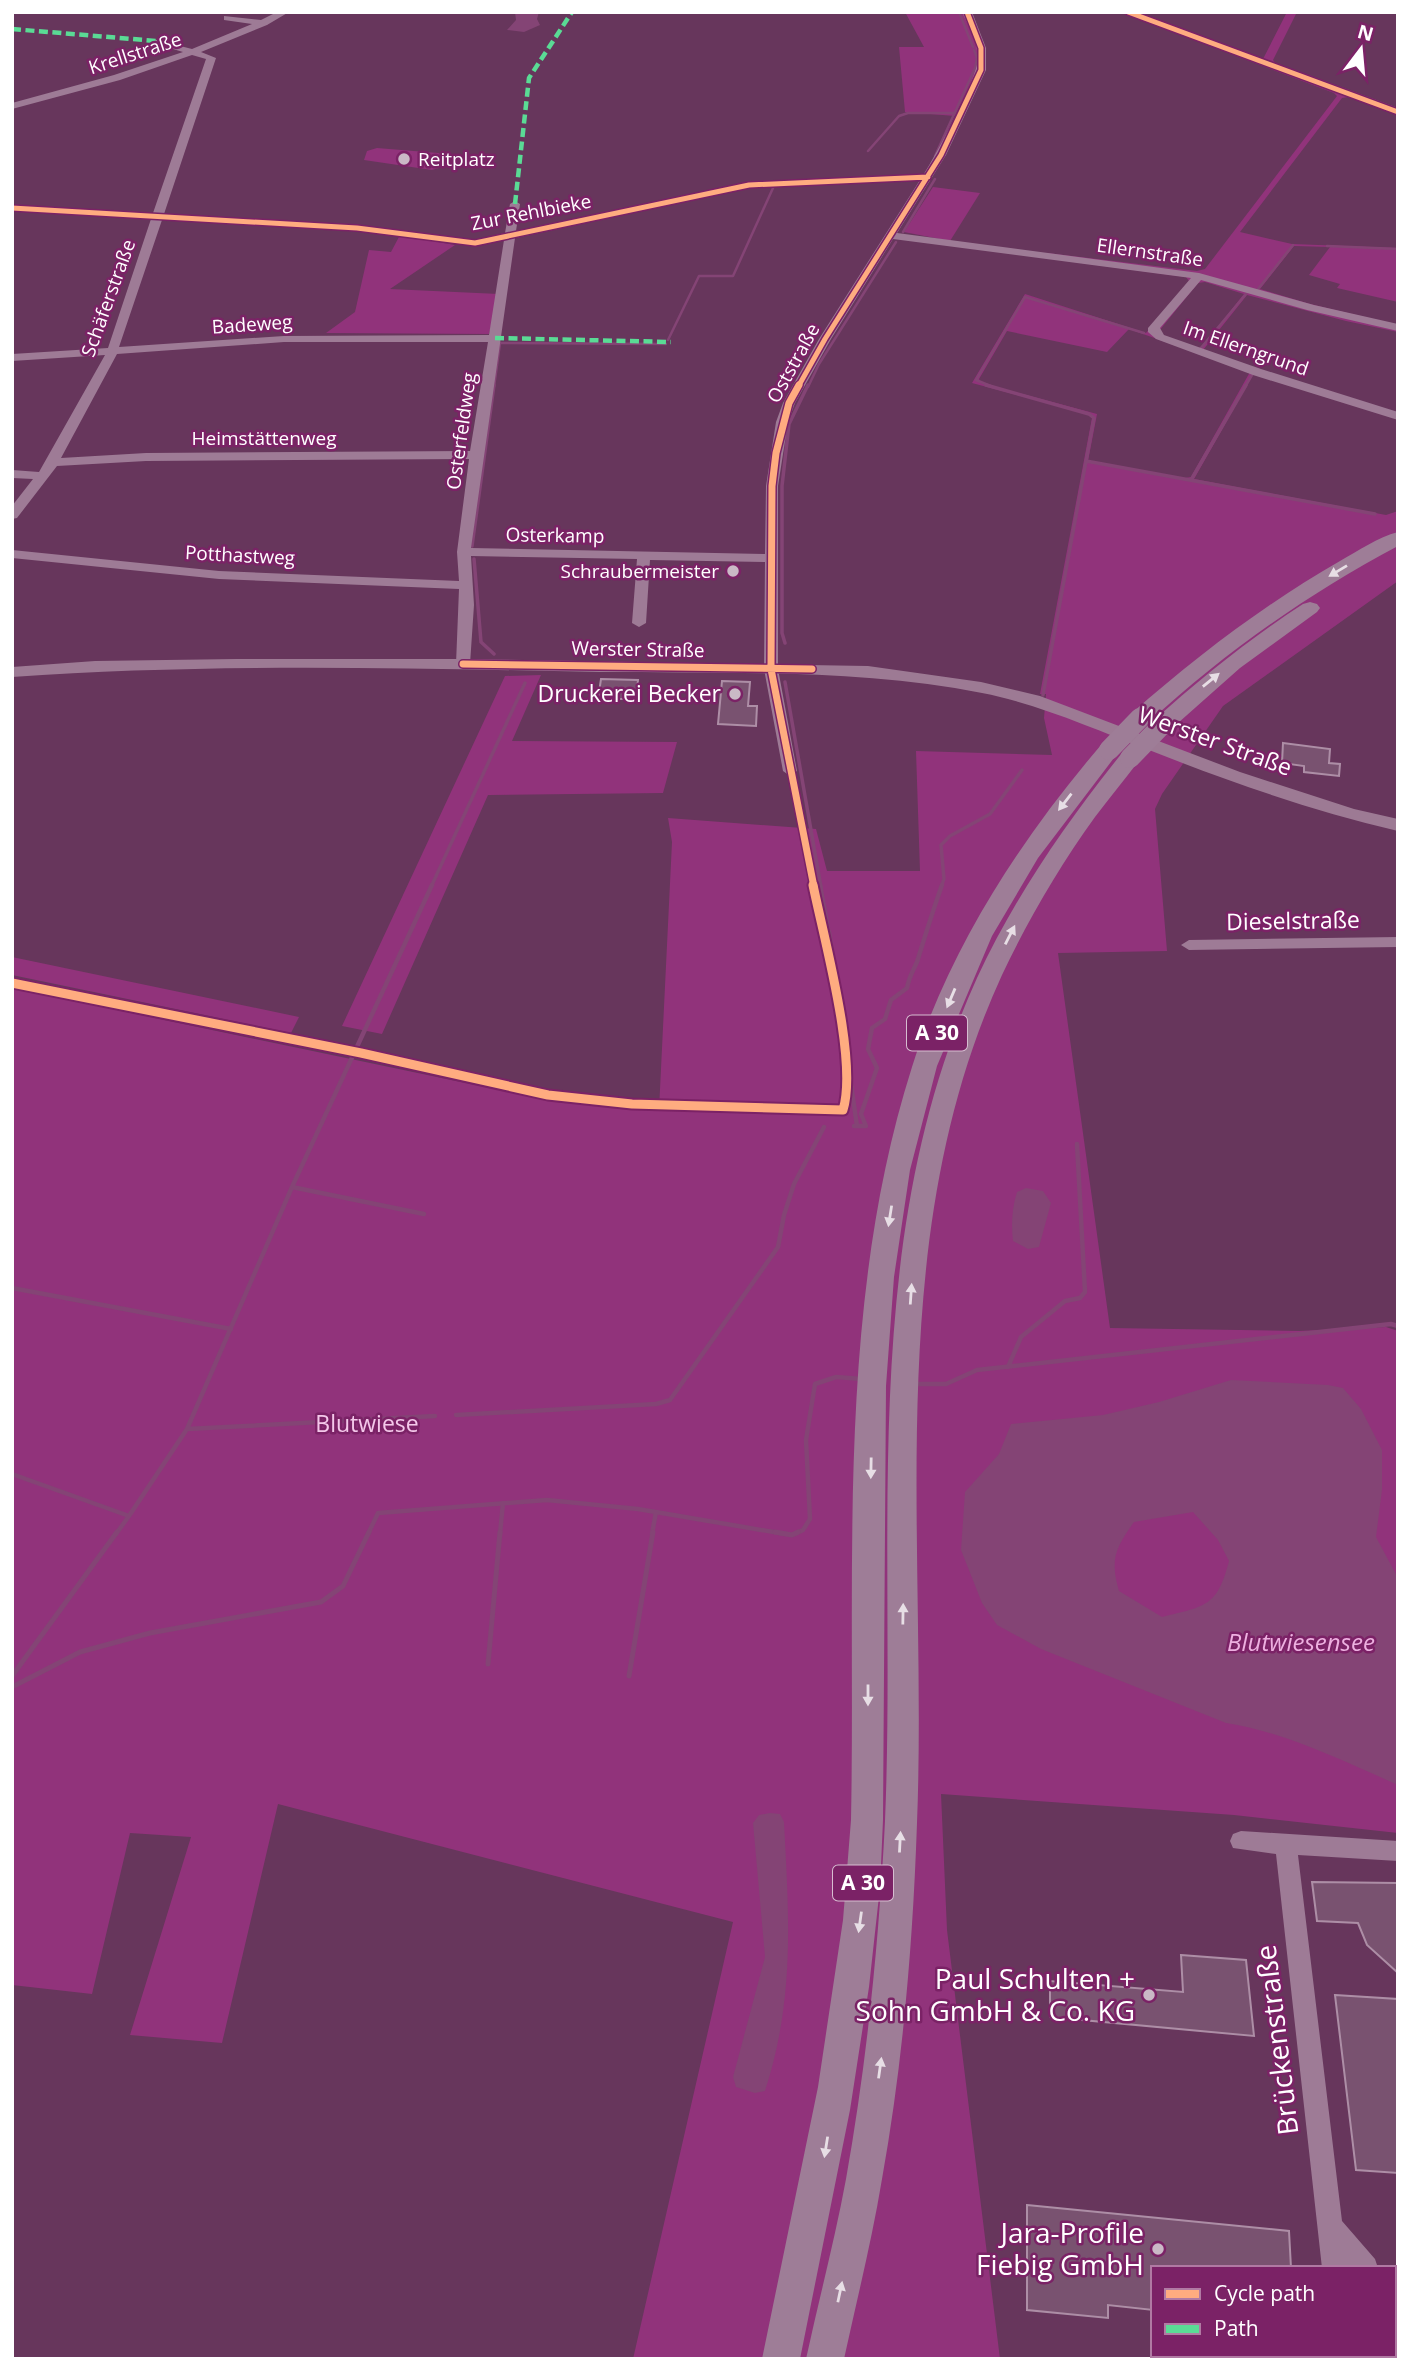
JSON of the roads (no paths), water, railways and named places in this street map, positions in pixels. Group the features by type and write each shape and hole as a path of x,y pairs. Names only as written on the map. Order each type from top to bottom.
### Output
{"highway":[{"name":"A 30","path":"781,2359 824,2158 862,1906 889,1400 905,1362 916,1233 937,1129 954,1065 978,1002 1030,895 1097,798 1140,718 1229,640 1288,600 1398,538"},
{"name":"A 30","path":"825,2359 864,2179 882,2054 896,1920 901,1816 889,1400 874,1360 882,1262 905,1137 946,1010 964,968 1025,858 1055,814 1120,754 1161,726 1203,686 1290,621 1398,557"}],"main road":[{"name":"Werster Straße","path":"12,672 147,665 463,664 868,671 1012,694 1097,723 1233,776 1350,814 1398,825"}],"street":[{"name":"Krellstraße","path":"12,106 88,87 190,53 285,12"},
{"name":"Oststraße","path":"790,771 771,669 772,486 776,453 789,403 825,339 928,177 981,70 984,61 982,49 967,12"},
{"path":"1128,12 1398,112"},
{"path":"227,18 264,23"},
{"path":"156,41 190,53"},
{"name":"Schäferstraße","path":"12,515 53,462 112,352 211,58 190,53"},
{"name":"Zur Rehlbieke","path":"12,208 356,228 475,243 749,185 928,177"},
{"name":"Osterfeldweg","path":"463,664 466,585 464,552 476,455 515,204"},
{"name":"Ellernstraße","path":"892,236 1199,275 1311,308 1398,328"},
{"name":"Im Ellerngrund","path":"1199,275 1154,328 1154,332 1160,337 1257,372 1398,416"},
{"name":"Badeweg","path":"12,358 284,339 495,338"},
{"name":"Heimstättenweg","path":"53,462 146,457 476,455"},
{"path":"12,474 42,476"},
{"name":"Osterkamp","path":"464,552 771,558"},
{"name":"Potthastweg","path":"12,554 219,575 466,585"},
{"path":"639,622 644,557"},
{"name":"Dieselstraße","path":"1189,945 1398,942"},
{"path":"1241,1841 1398,1851"},
{"name":"Brückenstraße","path":"1286,1844 1335,2266"},
{"path":"1331,2227 1364,2266"}],"water":[{"path":"515,12 539,12 537,19 540,25 524,32 507,30 516,20"},
{"path":"1026,1188 1043,1191 1051,1203 1039,1247 1028,1249 1013,1241 1012,1229 1017,1192"},
{"name":"Blutwiesensee","path":"1231,1380 1343,1388 1361,1409 1382,1450 1382,1490 1376,1537 1398,1578 1398,1785 1314,1748 1270,1733 1226,1723 1041,1649 997,1625 982,1603 961,1550 965,1492 999,1454 1011,1424 1103,1415 1159,1402","holes":["1193,1512 1218,1540 1229,1561 1220,1588 1208,1602 1199,1607 1162,1617 1119,1591 1115,1571 1116,1555 1134,1522"]},
{"path":"780,1814 784,1822 788,1958 786,1990 775,2057 765,2091 755,2093 736,2087 733,2077 765,1957 753,1823 759,1815"}],"waterway":[{"path":"959,12 973,47"},
{"path":"955,113 975,68 977,58 974,50"},
{"path":"868,151 899,116 908,113 955,113"},
{"path":"935,156 955,113"},
{"path":"903,232 935,179"},
{"path":"668,340 699,276 733,276 773,188"},
{"path":"808,387 819,364 896,242"},
{"path":"1258,289 1293,245"},
{"path":"1327,246 1398,249"},
{"path":"1200,349 1246,294"},
{"path":"993,387 976,380 1025,297 1144,333"},
{"path":"494,387 500,343 666,344"},
{"path":"1245,387 1252,375"},
{"path":"472,546 494,385"},
{"path":"785,643 782,633 782,486 789,424 808,385"},
{"path":"986,385 993,387"},
{"path":"1191,480 1246,385"},
{"path":"993,387 1089,414 1094,418 1086,461"},
{"path":"1043,695 1086,461"},
{"path":"1086,461 1375,514"},
{"path":"474,559 481,642 494,654"},
{"path":"785,682 821,887"},
{"path":"431,887 525,683"},
{"path":"941,887 944,879 941,845 950,836 990,814 1022,770"},
{"path":"292,1187 432,885"},
{"path":"820,885 828,929"},
{"path":"857,1126 866,1126 861,1114 877,1068 868,1049 872,1028 885,1019 891,1000 907,988 942,885"},
{"path":"829,932 857,1126"},
{"path":"456,1415 656,1404 670,1400 778,1247 794,1184 824,1127"},
{"path":"1008,1367 1021,1337 1065,1301 1080,1298 1085,1292 1077,1144"},
{"path":"230,1329 292,1187"},
{"path":"292,1187 424,1214"},
{"path":"12,1288 230,1329"},
{"path":"1008,1367 1391,1324 1398,1326"},
{"path":"187,1429 230,1329"},
{"path":"912,1384 946,1384 977,1370 1008,1367"},
{"path":"795,1534 803,1530 810,1519 806,1440 815,1384 836,1377 862,1379"},
{"path":"187,1429 435,1416"},
{"path":"129,1516 187,1429"},
{"path":"12,1474 129,1516"},
{"path":"503,1503 547,1500 656,1512"},
{"path":"368,1534 378,1513 503,1503"},
{"path":"500,1534 503,1503"},
{"path":"652,1534 656,1512"},
{"path":"656,1512 785,1534"},
{"path":"116,1534 129,1516"},
{"path":"12,1676 117,1532"},
{"path":"12,1687 80,1652 150,1633 321,1602 343,1586 369,1532"},
{"path":"488,1664 500,1532"},
{"path":"629,1676 653,1532"},
{"path":"775,1532 792,1535 798,1532"}],"place":[{"name":"Reitplatz","path":"404,159"},
{"name":"Schraubermeister","path":"733,571"},
{"name":"Druckerei Becker","path":"735,694"},
{"name":"Paul Schulten + Sohn GmbH & Co. KG","path":"1149,1995"},
{"name":"Jara-Profile Fiebig GmbH","path":"1158,2249"}],"park label":[{"name":"Blutwiese","path":"367,1424"}]}
